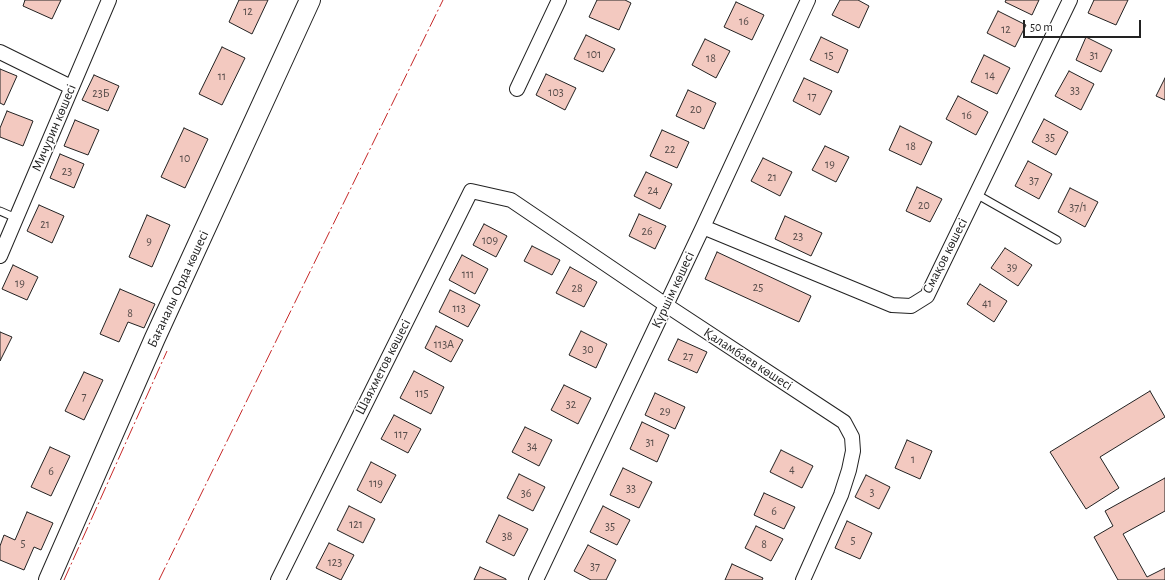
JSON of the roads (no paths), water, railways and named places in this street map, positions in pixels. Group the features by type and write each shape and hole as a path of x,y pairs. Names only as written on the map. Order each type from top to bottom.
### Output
{"street":[{"name":"Мичурин көшесі","path":"0,256 109,0"},
{"name":"Бағаналы Орда көшесі","path":"49,580 155,338 310,0"},
{"path":"517,89 559,0"},
{"name":"Күршім көшесі","path":"536,580 703,227 808,0"},
{"name":"Смақов көшесі","path":"703,227 892,305 911,306 927,296 1070,0"},
{"path":"0,52 71,88"},
{"name":"Шаяхметов көшесі","path":"278,580 471,191 511,200"},
{"name":"Қаламбаев көшесі","path":"511,200 666,305 844,422 852,437 853,451 850,470 841,495 803,580"}],"lane":[{"path":"976,194 1057,240"},
{"path":"0,211 16,218"}]}
